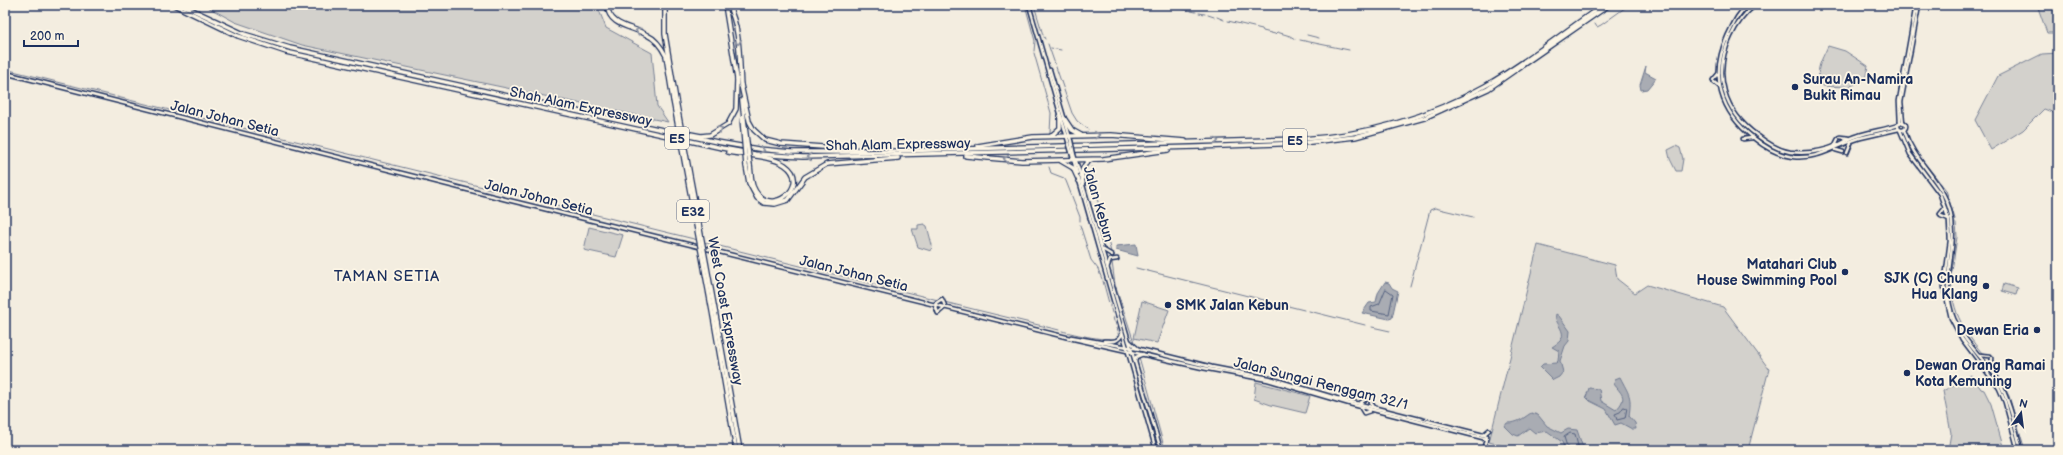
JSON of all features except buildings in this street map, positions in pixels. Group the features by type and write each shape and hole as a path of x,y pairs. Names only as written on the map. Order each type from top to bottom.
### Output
{"highway":[{"name":"Shah Alam Expressway","path":"174,5 238,36 286,52 667,136 777,157 936,155 1197,148 1337,140 1369,134 1417,121 1458,104 1488,89 1609,5"},
{"name":"Shah Alam Expressway","path":"182,5 244,34 290,48 601,117 758,149 791,152 903,151 1331,137 1375,129 1422,116 1486,86 1603,5"},
{"name":"West Coast Expressway","path":"607,5 610,15 615,22 648,35 661,47 666,56 740,450"},
{"name":"West Coast Expressway","path":"665,5 665,34 675,100"},
{"path":"726,5 732,14 737,37 749,183 757,198 764,203 774,204 788,200 807,174 827,164 936,155 1022,161 1058,160 1074,157 1096,159 1197,148"},
{"path":"726,5 743,118"},
{"path":"601,117 702,136 710,135 724,128 734,116 737,104 737,79"},
{"path":"741,85 749,121 754,130 765,140 781,144 830,148 903,151"},
{"path":"1062,117 1072,130 1084,136"},
{"path":"1047,137 1054,135 1060,128 1062,117"},
{"path":"953,149 1033,137 1068,139 1084,136 1124,135 1203,142"},
{"path":"667,136 782,163 789,168 793,176 794,184 791,192 780,200 771,201 762,197 753,185 748,165"},
{"path":"1081,182 1083,166 1096,159"},
{"path":"1058,160 1073,168 1081,182"},
{"name":"West Coast Expressway","path":"715,322 736,450"}],"main road":[{"name":"Jalan Kebun","path":"1029,5 1047,62 1122,334 1156,449"},
{"path":"1743,140 1745,134 1730,109 1720,87 1719,63 1725,41 1736,18 1748,5"},
{"path":"1755,5 1739,21 1724,51 1721,68 1722,89 1730,109 1748,130 1774,146 1790,152 1810,152 1834,148 1845,153 1852,139"},
{"path":"1917,5 1899,101 1901,127 1910,154 1937,190 1949,220 1950,241 1944,276 1948,310 1962,339 1999,388 2005,402 2018,450"},
{"name":"Jalan Johan Setia","path":"5,73 581,218 1070,337 1126,348"},
{"path":"1719,73 1713,81 1720,87"},
{"path":"1743,130 1770,149 1789,156 1809,156 1834,148 1852,139 1901,127"},
{"path":"1901,127 1915,156 1942,190 1950,211 1953,237 1948,276 1948,298 1958,327 1991,371 2008,401 2021,450"},
{"path":"1743,140 1748,134 1748,130"},
{"path":"1743,140 1749,137 1754,139"},
{"path":"1834,148 1839,138 1852,139"},
{"name":"Jalan Kebun","path":"1081,182 1161,450"},
{"path":"1945,208 1941,215 1949,220"},
{"path":"1101,247 1105,252 1112,255"},
{"path":"1107,270 1110,260 1117,259"},
{"path":"942,299 946,306 938,313 937,307 933,303 939,302 942,299"},
{"path":"1094,340 1114,341 1120,338 1122,334"},
{"name":"Jalan Johan Setia","path":"1070,337 1094,340 1126,348 1131,351"},
{"path":"1127,339 1139,349"},
{"name":"Jalan Sungai Renggam 32/1","path":"1126,348 1130,347 1139,349 1222,370"},
{"name":"Jalan Sungai Renggam 32/1","path":"1131,351 1222,370 1285,381 1358,405 1434,424"},
{"path":"1135,364 1136,357 1144,354"},
{"path":"1979,355 1991,357 1991,371"},
{"path":"1375,408 1369,398 1358,405 1364,413 1370,410 1390,414"},
{"name":"Jalan Sungai Renggam 32/1","path":"1358,405 1487,437"},
{"path":"1482,435 1489,430"},
{"name":"Jalan Sungai Renggam 32/1","path":"1461,431 1487,437"},
{"path":"1487,437 1484,447 1496,450"}],"shaded area":[{"path":"204,5 597,5 606,28 652,53 657,106 668,122 302,45 235,22"},
{"path":"2037,5 2058,5 2058,33 2047,33"},
{"path":"1828,46 1845,51 1868,66 1865,80 1848,87 1822,86 1819,75 1819,66"},
{"path":"2058,53 2058,122 2057,114 2044,109 2023,130 1991,150 1975,120 1998,76 2042,54"},
{"path":"1676,146 1680,148 1683,159 1681,171 1676,171 1670,159 1668,150"},
{"path":"924,224 927,226 932,245 931,251 918,247 912,229 918,229 918,225"},
{"path":"589,227 623,235 616,257 584,250"},
{"path":"1538,245 1615,265 1617,279 1635,293 1647,285 1723,307 1769,369 1748,450 1519,450 1489,442"},
{"path":"2004,284 2018,288 2016,295 2002,291"},
{"path":"1142,301 1169,310 1157,343 1134,338"},
{"path":"1971,375 1981,389 1984,390 1991,404 2004,450 1948,450 1951,433 1943,391"},
{"path":"1256,382 1310,396 1305,413 1271,405 1254,399"}],"water":[{"path":"1646,66 1645,72 1656,78 1647,89 1641,90 1640,85"},
{"path":"1136,244 1138,256 1116,250 1116,246"},
{"path":"1385,282 1389,283 1392,288 1398,291 1392,318 1389,319 1362,313 1369,303 1376,302 1378,293"},
{"path":"1556,314 1570,331 1569,341 1565,346 1560,361 1563,372 1559,377 1553,380 1540,367 1543,364 1556,363 1558,361 1559,351 1552,347 1560,341 1562,337 1561,330 1556,321"},
{"path":"1620,377 1629,395 1629,416 1635,423 1636,429 1632,429 1621,423 1615,425 1606,409 1590,401 1586,397 1589,388 1599,389 1601,401 1616,410 1620,406 1623,399 1614,384 1615,379"},
{"path":"1531,413 1538,415 1547,426 1561,433 1568,429 1577,430 1582,445 1589,450 1565,450 1562,442 1547,431 1535,433 1529,428 1518,436 1513,434 1505,426 1507,423 1522,419"}],"waterway":[{"path":"1025,5 1035,41 1034,51"},
{"path":"1034,5 1043,35"},
{"path":"1168,5 1180,8"},
{"path":"1595,24 1597,27 1601,25 1629,5"},
{"path":"1183,9 1188,10"},
{"path":"1191,11 1196,12"},
{"path":"1199,13 1205,14"},
{"path":"1208,15 1214,17"},
{"path":"1217,17 1224,20"},
{"path":"1228,21 1262,29 1263,31 1275,34 1277,32 1295,39"},
{"path":"1307,35 1319,38"},
{"path":"1300,40 1349,50"},
{"path":"1048,44 1072,113 1077,121 1088,129"},
{"path":"1051,48 1061,50"},
{"path":"1034,53 1051,113 1050,133"},
{"path":"5,69 114,96"},
{"path":"117,97 698,240"},
{"path":"1920,157 1946,190 1955,219"},
{"path":"1049,167 1051,173 1064,178 1066,181 1080,217 1080,221"},
{"path":"1092,167 1099,208 1111,252"},
{"path":"1410,286 1430,210 1435,208 1473,217"},
{"path":"1952,271 1957,237 1956,223"},
{"path":"1080,225 1091,260 1098,269 1102,279"},
{"path":"703,242 938,300"},
{"path":"1112,262 1115,285"},
{"path":"1136,268 1304,310"},
{"path":"1952,276 1955,308 1963,327 1982,353 1988,354"},
{"path":"1103,281 1109,303"},
{"path":"1116,287 1134,342"},
{"path":"944,302 1059,330"},
{"path":"1111,309 1112,313"},
{"path":"1309,311 1365,325"},
{"path":"1113,317 1114,321"},
{"path":"1115,322 1118,331"},
{"path":"1372,327 1390,331"},
{"path":"1062,331 1108,339 1119,337 1118,333"},
{"path":"1139,357 1165,450"},
{"path":"1994,360 1993,366 2009,396 2025,450"}],"place":[{"name":"Surau An-Namira Bukit Rimau","path":"1795,87"},
{"name":"Matahari Club House Swimming Pool","path":"1845,272"},
{"name":"SJK (C) Chung Hua Klang","path":"1986,286"},
{"name":"SMK Jalan Kebun","path":"1168,305"},
{"name":"Dewan Eria","path":"2037,330"},
{"name":"Dewan Orang Ramai Kota Kemuning","path":"1907,373"}],"district":[{"name":"TAMAN SETIA","path":"387,276"}]}
